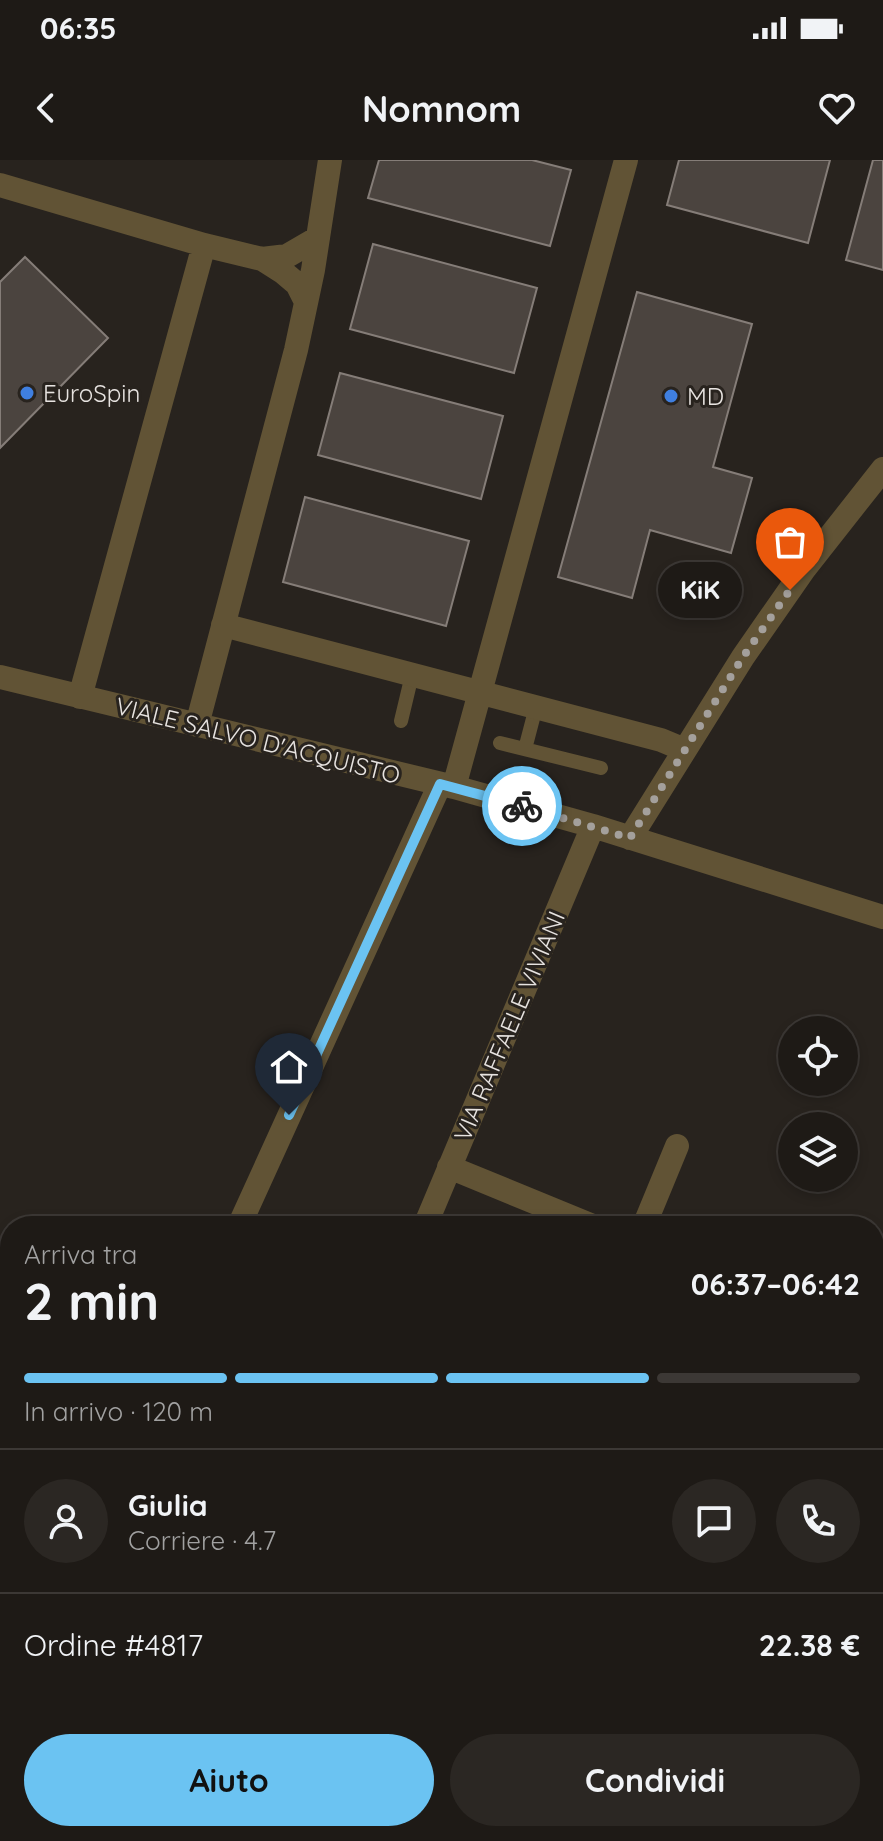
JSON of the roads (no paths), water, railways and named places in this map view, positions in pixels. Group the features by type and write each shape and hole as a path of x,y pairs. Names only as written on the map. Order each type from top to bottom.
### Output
{"street":[{"path":"197,725 296,350 330,160"},
{"path":"244,1216 447,786 480,692 626,160"},
{"path":"0,185 262,259 297,284 306,302"},
{"path":"262,259 287,256 318,238"},
{"path":"80,697 204,245"},
{"path":"630,838 743,657 805,568 883,469"},
{"path":"223,625 661,740 685,750"},
{"name":"VIALE SALVO D'ACQUISTO","path":"0,678 447,786 593,826 883,917"},
{"name":"VIA RAFFAELE VIVIANI","path":"429,1216 593,826"},
{"path":"648,1216 677,1146"},
{"path":"449,1167 569,1216"}],"lane":[{"path":"401,721 412,675"},
{"path":"525,749 536,707"},
{"path":"500,743 601,768"}],"place":[{"name":"EuroSpin","path":"27,393"},
{"name":"MD","path":"671,396"},
{"name":"KiK","path":"790,590"}]}
